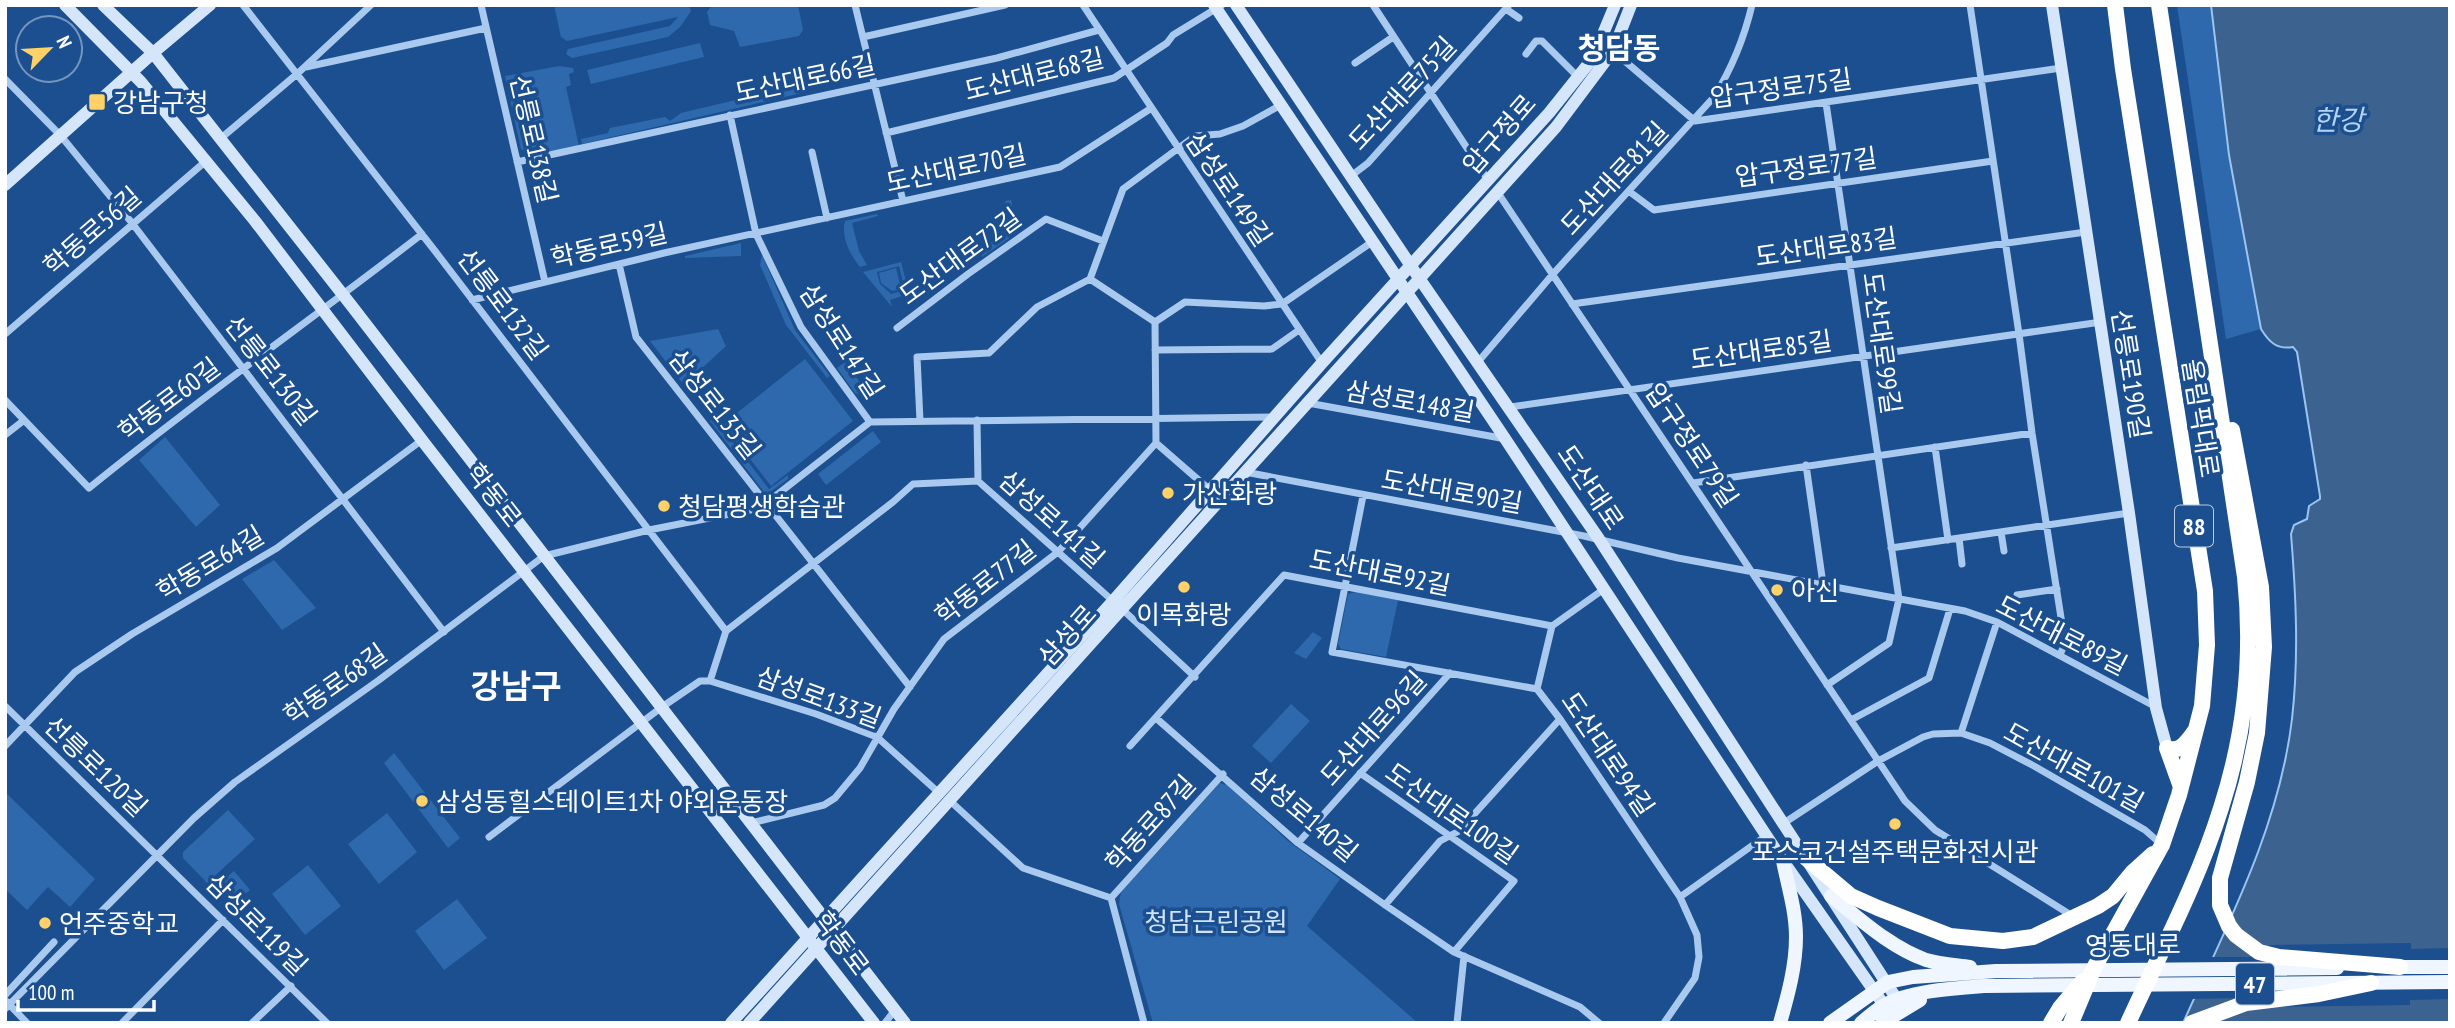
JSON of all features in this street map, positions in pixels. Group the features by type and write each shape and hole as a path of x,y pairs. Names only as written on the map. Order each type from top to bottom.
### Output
{"highway":[{"name":"올림픽대로","path":"2071,1023 2094,968 2162,845 2181,788 2202,706 2207,645 2204,591 2115,5"},
{"name":"올림픽대로","path":"2128,1023 2194,879 2221,809 2237,747 2248,658 2247,600 2159,5"},
{"path":"2215,374 2236,444 2262,597 2263,675 2257,733 2247,782 2220,878 2219,892 2224,916 2236,935 2250,947 2269,955 2400,967"},
{"path":"2167,748 2179,749 2196,729"},
{"path":"2167,748 2181,788"},
{"path":"1806,858 1851,896 1950,936 2003,941 2034,937 2076,919 2113,896 2132,873 2162,845"},
{"path":"2051,1023 2060,1008 2094,968"},
{"path":"2192,1023 2246,1003 2319,994 2371,983"}],"main road":[{"name":"학동로","path":"65,5 132,73 207,160 422,440 645,720 874,1023"},
{"name":"학동로","path":"103,5 153,53 344,295 905,1023"},
{"path":"5,185 210,5"},
{"name":"도산대로","path":"1237,5 1419,278 1599,539 1888,982 1891,1003"},
{"name":"압구정로","path":"1398,279 1489,181 1578,77 1593,58 1615,5"},
{"name":"압구정로","path":"1419,278 1556,127 1613,51 1631,5"},
{"name":"선릉로190길","path":"2052,5 2156,708 2167,748"},
{"name":"도산대로","path":"1217,6 1783,861 1874,990 1891,1003"},
{"name":"삼성로","path":"731,1023 830,924 1117,605 1244,472 1419,278"},
{"name":"삼성로","path":"1117,605 1210,490 1398,279"},
{"path":"1780,1023 1794,967 1796,936 1783,861"},
{"path":"1830,895 1875,931 1911,954 1929,961 1996,971"},
{"name":"삼성로","path":"748,1023 813,942"},
{"name":"영동대로","path":"1861,1023 1891,1003 1937,990 2060,978 2450,967"},
{"name":"영동대로","path":"1830,1023 1888,982 1913,977 1996,971 2060,978 2450,982"},
{"path":"1882,1023 1937,990"}],"street":[{"name":"선릉로132길","path":"243,5 300,71 726,631"},
{"path":"220,139 300,71 371,5"},
{"name":"선릉로138길","path":"481,5 545,282"},
{"path":"855,5 903,201"},
{"path":"863,37 1005,5"},
{"name":"삼성로149길","path":"1083,5 1322,363"},
{"path":"1373,5 1489,181"},
{"name":"도산대로81길","path":"1478,362 1553,274 1714,97 1730,71 1753,5"},
{"path":"1970,5 2065,643 2060,655"},
{"name":"도산대로68길","path":"886,133 1114,78 1217,6"},
{"path":"1508,7 1519,18"},
{"name":"도산대로75길","path":"1351,176 1368,163 1508,7"},
{"path":"300,71 486,28"},
{"name":"도산대로66길","path":"517,162 997,58 1099,30"},
{"path":"1355,63 1393,37"},
{"path":"1526,54 1536,41 1542,41 1578,77"},
{"name":"압구정로75길","path":"1613,51 1695,121 2061,68"},
{"name":"선릉로130길","path":"5,79 61,136 132,223 444,632"},
{"name":"도산대로99길","path":"1826,103 1899,599 1889,643 1827,685"},
{"path":"1155,322 1090,279 1123,189 1195,136 1220,134 1243,126 1281,105"},
{"name":"도산대로70길","path":"756,234 1060,167 1150,109"},
{"name":"삼성로147길","path":"730,115 756,234 801,327 870,422 1274,417"},
{"path":"812,152 827,218"},
{"name":"학동로56길","path":"5,334 207,160"},
{"name":"압구정로77길","path":"1630,192 1654,210 1993,161"},
{"name":"압구정로79길","path":"1498,193 1905,801 1935,830 2076,919"},
{"name":"도산대로72길","path":"897,328 1046,219 1103,241"},
{"name":"도산대로83길","path":"1572,304 2086,232"},
{"path":"344,295 422,234"},
{"name":"학동로59길","path":"472,300 756,234"},
{"path":"1155,322 1185,302 1265,306 1282,304 1372,242"},
{"name":"삼성로135길","path":"619,264 636,337 910,687"},
{"name":"삼성로147길","path":"920,421 918,357 989,353 1037,307 1090,279"},
{"name":"학동로60길","path":"23,421 89,488 163,428 344,295"},
{"path":"1155,322 1156,443 1210,490"},
{"name":"도산대로85길","path":"1510,407 2101,322"},
{"path":"1155,350 1272,349 1299,330"},
{"path":"5,400 23,421 5,435"},
{"name":"삼성로148길","path":"1307,403 1506,440"},
{"name":"삼성로141길","path":"977,420 978,481 1195,677"},
{"path":"544,556 649,530 760,508 870,422"},
{"path":"1693,483 2032,433"},
{"name":"학동로64길","path":"5,746 75,672 132,634 278,548 422,440"},
{"name":"학동로77길","path":"751,823 824,805 835,798 860,768 877,737 944,639 1058,552 1156,443"},
{"path":"1934,447 1948,540"},
{"path":"1806,465 1823,584"},
{"path":"1244,472 1363,496"},
{"path":"489,837 662,707 700,681 710,681 726,631 913,484 978,481"},
{"name":"도산대로90길","path":"1332,652 1363,496 1584,536"},
{"path":"1891,548 2129,513"},
{"path":"2001,532 2004,551"},
{"name":"도산대로89길","path":"1584,536 1678,558 1965,611 1997,622 2156,708"},
{"path":"1959,538 1962,564"},
{"name":"학동로68길","path":"6,1002 194,818 235,782 444,632 544,556"},
{"name":"도산대로92길","path":"1156,718 1284,575 1552,626"},
{"path":"1552,626 1604,589"},
{"path":"2017,594 2057,589"},
{"path":"1851,720 1929,678 1950,609"},
{"name":"도산대로101길","path":"1961,733 1997,622"},
{"name":"도산대로94길","path":"1552,626 1537,689 1679,897 1697,935 1699,957 1695,978 1664,1023"},
{"name":"도산대로96길","path":"1332,652 1537,689"},
{"name":"도산대로96길","path":"1298,843 1450,673"},
{"name":"삼성로133길","path":"710,681 816,714 877,737 1023,868 1111,898"},
{"name":"선릉로120길","path":"5,706 158,855"},
{"path":"1130,746 1156,718"},
{"name":"삼성로140길","path":"1156,718 1223,774 1298,843 1384,905 1454,952 1580,1007 1599,1023"},
{"path":"1384,905 1447,835 1460,831 1560,719"},
{"name":"도산대로101길","path":"1784,823 1878,761 1923,737 1961,733 1990,743 2034,766 2145,830 2162,845"},
{"name":"도산대로100길","path":"1360,773 1514,881 1454,952"},
{"name":"학동로87길","path":"1144,1023 1111,898 1223,774"},
{"path":"1679,897 1767,835"},
{"name":"삼성로119길","path":"158,855 327,1023"},
{"path":"122,1023 223,919"},
{"path":"27,1023 6,1002 54,942"},
{"path":"1457,1023 1464,956"},
{"path":"252,1023 291,986"},
{"path":"885,1023 895,1010"}],"green space":[{"path":"554,5 689,5 691,11 680,27 668,37 572,58 566,54 568,49 670,26 678,17 567,41 561,37"},
{"path":"712,5 798,5 803,30 799,36 740,47 734,31 710,25 707,12"},
{"path":"2177,5 2211,5 2229,155 2261,329 2226,339"},
{"path":"700,43 704,57 591,84 587,70"},
{"path":"559,66 573,68 574,72 569,74 571,85 566,87 579,146 530,157 521,149 505,76"},
{"path":"806,82 806,92 582,144 581,139 608,133 610,128 665,117 670,121 681,113 740,99 741,94 746,93 748,98"},
{"path":"1011,200 1018,232 982,257 980,252 1002,238 1001,232 1011,230 1005,201"},
{"path":"877,214 878,216 852,223 859,251 867,265 860,267 847,246 845,221"},
{"path":"741,243 741,256 685,258 685,256"},
{"path":"762,255 795,330 830,376 827,378 786,325 760,265"},
{"path":"901,262 908,289 905,290 899,266 877,272 880,284 891,294 901,291 902,296 890,300 892,307 863,272"},
{"path":"896,268 901,289 892,291 881,283 879,273"},
{"path":"718,329 726,346 684,385 650,341"},
{"path":"805,359 853,421 771,486 723,424"},
{"path":"845,362 865,389 858,394 837,368"},
{"path":"714,418 769,489 788,475 788,479 770,492 764,492 710,421"},
{"path":"873,431 881,442 826,485 818,474"},
{"path":"165,437 220,505 196,527 139,460"},
{"path":"274,560 316,608 282,630 242,579"},
{"path":"1356,592 1398,600 1386,657 1341,649 1338,644 1348,594"},
{"path":"1313,632 1322,638 1306,659 1294,653"},
{"path":"1291,704 1310,721 1271,763 1252,746"},
{"name":"삼성동힐스테이트1차 야외운동장","path":"394,753 460,838 448,848 384,763"},
{"name":"청담근린공원","path":"1220,783 1227,785 1288,841 1340,879 1307,926 1418,1023 1153,1023 1119,904 1121,892"},
{"path":"5,792 95,879 70,907 48,887 27,910 5,889"},
{"path":"228,810 255,839 207,883 183,858 183,852"},
{"path":"387,813 417,852 379,884 348,844"},
{"path":"308,865 341,906 305,935 272,894"},
{"path":"234,871 250,890 232,904 214,888"},
{"path":"457,899 487,938 444,970 415,931"}],"water":[{"name":"한강","path":"2211,5 2450,5 2450,1023 2183,1023 2249,875 2276,799 2292,719 2296,673 2291,534 2294,525 2307,519 2309,506 2320,499 2297,352 2293,347 2274,344 2261,329 2229,155"}],"pier":[{"path":"2411,943 2411,949 2450,948 2450,999 2410,1000 2410,1005 2263,1007 2241,998 2190,999 2209,957 2251,957 2270,945"}],"place":[{"name":"강남구청","path":"97,102"},
{"name":"가산화랑","path":"1168,493"},
{"name":"청담평생학습관","path":"664,506"},
{"name":"이목화랑","path":"1184,587"},
{"name":"아신","path":"1777,590"},
{"name":"삼성동힐스테이트1차 야외운동장","path":"422,801"},
{"name":"포스코건설주택문화전시관","path":"1895,824"},
{"name":"언주중학교","path":"45,923"}],"district":[{"name":"청담동","path":"1619,47"},
{"name":"강남구","path":"516,685"}]}
